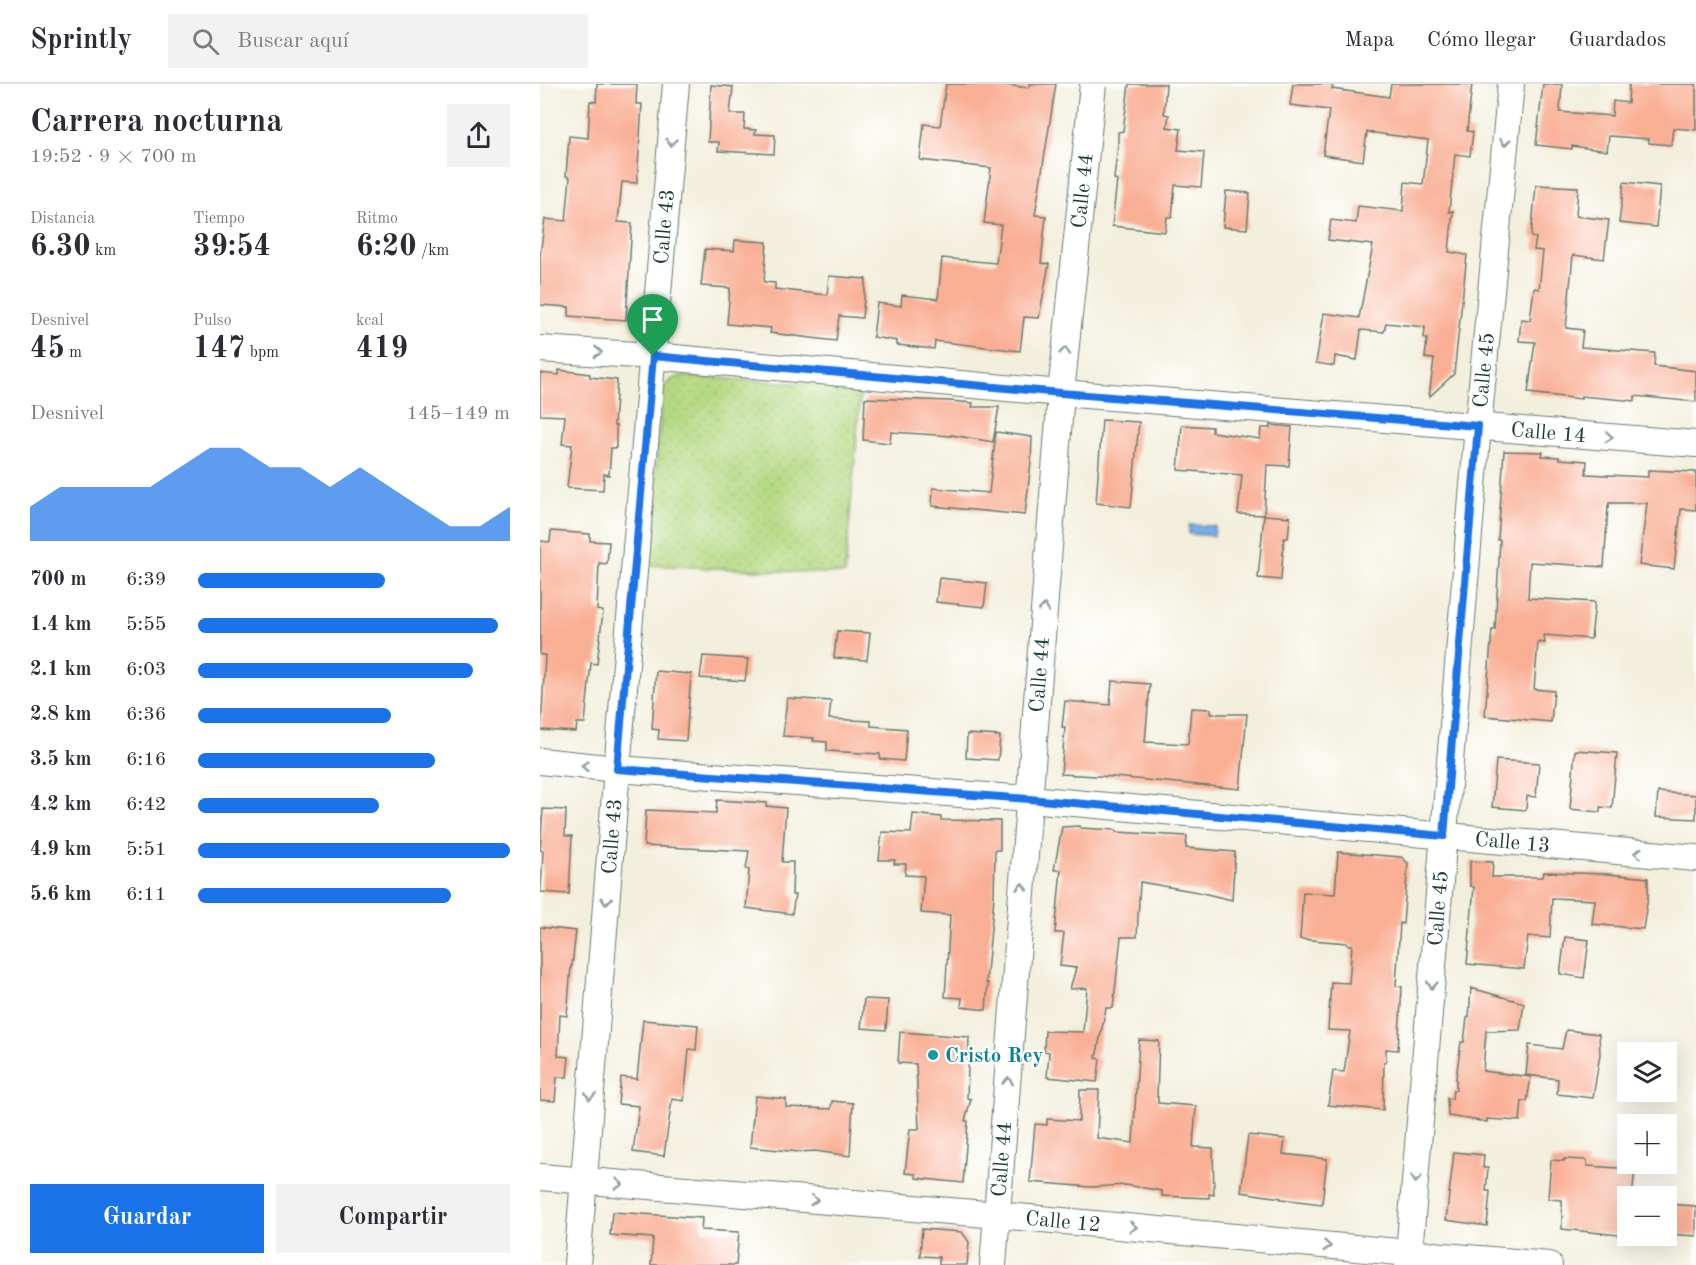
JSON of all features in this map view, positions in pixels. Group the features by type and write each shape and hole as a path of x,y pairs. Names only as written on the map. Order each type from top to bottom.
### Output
{"street":[{"name":"Calle 43","path":"577,1265 676,84"},
{"name":"Calle 44","path":"993,1265 1061,393 1093,84"},
{"name":"Calle 45","path":"1409,1259 1478,426 1511,84"},
{"name":"Calle 14","path":"540,349 653,356 1061,393 1696,444"},
{"name":"Calle 13","path":"540,761 617,769 1029,799 1696,858"},
{"name":"Calle 12","path":"540,1177 998,1215 1409,1259 1549,1265"}],"green space":[{"path":"680,376 861,387 845,574 648,565 662,393 668,382"}],"water":[{"path":"1189,525 1215,526 1214,536 1189,534"}],"building":[{"path":"597,84 637,84 636,104 642,104 637,183 622,182 618,222 632,223 626,320 569,316 569,307 540,305 540,255 545,219 566,221 570,177 566,176 569,136 588,138 590,101 596,102"},
{"path":"946,84 998,84 1029,88 1029,84 1056,84 1035,215 1046,216 1041,263 1049,264 1039,318 1024,317 1020,351 935,341 934,349 897,345 897,341 873,337 877,303 901,306 902,295 938,299 942,258 996,263 1001,225 984,223 991,168 920,160 924,124 940,126"},
{"path":"1129,84 1166,84 1164,114 1169,115 1167,127 1181,129 1178,150 1204,152 1201,187 1175,185 1172,217 1167,217 1165,232 1112,226 1117,180 1114,179 1118,132 1123,131"},
{"path":"1293,84 1333,84 1332,89 1389,97 1391,84 1472,84 1467,131 1473,132 1470,156 1455,154 1449,212 1453,211 1449,252 1467,255 1454,374 1429,397 1434,359 1425,358 1427,338 1424,338 1425,327 1386,323 1384,332 1361,330 1357,360 1335,356 1334,366 1316,363 1324,313 1359,318 1373,245 1328,240 1331,220 1356,223 1358,206 1403,211 1405,182 1423,184 1428,140 1367,132 1363,161 1323,155 1329,110 1290,105"},
{"path":"1543,84 1562,84 1560,112 1612,116 1613,101 1628,103 1629,84 1696,84 1696,130 1673,128 1671,145 1649,143 1649,139 1609,136 1607,151 1572,146 1572,149 1536,145"},
{"path":"711,85 733,87 730,114 745,114 744,129 756,130 755,134 775,135 774,154 718,151 719,142 708,142"},
{"path":"1624,182 1660,186 1656,227 1619,223"},
{"path":"1536,185 1578,187 1576,216 1609,220 1604,259 1573,255 1566,328 1583,330 1581,347 1655,353 1654,366 1696,371 1696,402 1635,396 1635,401 1581,396 1581,399 1528,393 1535,342 1519,341 1521,319 1530,320 1534,288 1539,289 1543,251 1534,250 1536,238 1531,237"},
{"path":"1226,191 1250,193 1247,229 1223,227"},
{"path":"735,240 767,242 764,282 775,283 775,289 827,295 829,276 866,279 862,318 839,316 836,341 770,333 771,328 727,324 730,288 701,286 705,249 734,251"},
{"path":"559,370 617,380 614,426 616,426 616,448 611,448 609,475 604,474 603,490 567,488 572,445 562,444 565,416 540,415 540,373 559,375"},
{"path":"865,398 950,401 973,403 972,407 999,407 993,442 951,435 891,432 890,443 863,440"},
{"path":"1102,420 1139,422 1131,507 1096,503"},
{"path":"1182,425 1212,427 1212,432 1260,439 1261,428 1270,428 1270,425 1292,427 1289,466 1267,465 1264,515 1238,514 1242,475 1178,470"},
{"path":"996,432 1032,437 1025,515 932,506 933,488 989,493"},
{"path":"1504,451 1543,452 1542,456 1587,461 1586,474 1648,477 1648,470 1696,472 1696,510 1681,509 1674,569 1639,565 1647,503 1609,503 1604,567 1530,562 1528,598 1595,602 1591,639 1544,635 1545,643 1538,642 1534,689 1554,691 1551,722 1485,716 1492,630 1495,630"},
{"path":"1264,515 1290,517 1288,538 1284,538 1281,580 1258,578"},
{"path":"551,531 590,534 590,541 609,542 607,564 599,563 597,610 603,611 597,664 591,663 585,723 577,723 576,732 541,730 545,655 540,655 540,541 550,542"},
{"path":"939,578 987,583 984,607 936,602"},
{"path":"837,631 870,633 867,660 834,658"},
{"path":"703,656 748,659 745,681 700,678"},
{"path":"656,671 691,674 686,741 658,739 659,730 652,729"},
{"path":"1112,681 1150,684 1145,742 1188,744 1191,708 1211,709 1211,714 1247,714 1240,789 1061,774 1065,701 1110,705"},
{"path":"787,698 831,701 829,719 871,721 871,726 907,729 904,761 880,759 880,754 827,751 827,742 813,741 814,738 783,736"},
{"path":"967,734 1000,736 998,760 966,758"},
{"path":"1575,750 1617,753 1612,808 1600,807 1600,812 1570,809"},
{"path":"1496,760 1539,763 1536,797 1527,796 1526,810 1492,807"},
{"path":"1658,792 1696,795 1696,819 1656,817"},
{"path":"717,800 767,803 766,806 786,808 782,862 793,862 792,895 795,895 792,914 746,908 749,870 746,869 749,851 644,846 646,810 716,813"},
{"path":"543,809 566,810 565,836 572,836 569,894 541,892 543,851 540,850"},
{"path":"913,814 941,817 941,820 1000,821 1000,850 995,850 986,1010 961,1007 962,998 945,997 950,915 921,913 924,876 905,875 906,864 894,864 895,860 879,860 882,832 911,833"},
{"path":"1080,826 1080,828 1116,830 1116,832 1187,836 1186,848 1235,852 1232,900 1140,882 1137,937 1121,937 1113,1008 1106,1008 1096,1058 1100,1059 1097,1082 1047,1077 1049,1052 1044,1051 1045,1031 1083,1032 1087,988 1070,989 1076,968 1060,966 1064,933 1055,933 1061,870 1054,870 1062,827"},
{"path":"1338,852 1401,857 1408,863 1403,924 1400,923 1396,986 1402,987 1398,1050 1386,1049 1383,1110 1328,1105 1333,1071 1344,1072 1350,1031 1328,1030 1331,982 1349,983 1352,945 1300,939 1303,892 1335,894"},
{"path":"1470,861 1493,862 1492,877 1543,877 1544,872 1648,878 1648,897 1643,929 1592,924 1595,900 1552,898 1550,938 1528,936 1524,969 1467,964 1474,887 1470,886"},
{"path":"540,927 576,931 567,1016 560,1015 558,1056 569,1057 567,1077 557,1077 555,1101 540,1100"},
{"path":"1565,937 1589,940 1584,978 1560,974"},
{"path":"1471,988 1524,1003 1520,1030 1486,1031 1483,1071 1531,1077 1527,1101 1522,1101 1520,1121 1487,1119 1487,1122 1448,1116 1447,1098 1452,1099 1453,1090 1456,1090 1461,1042 1464,1042 1469,1017"},
{"path":"864,999 888,1000 886,1030 861,1028"},
{"path":"643,1020 698,1025 696,1050 689,1049 684,1101 672,1099 664,1156 633,1152 639,1106 618,1104 621,1077 637,1079"},
{"path":"1566,1030 1599,1034 1600,1054 1593,1098 1557,1094 1558,1079 1526,1075 1529,1045 1562,1049"},
{"path":"900,1032 969,1037 967,1098 971,1099 965,1121 968,1121 963,1183 916,1178 916,1174 905,1173 910,1129 919,1129 916,1064 898,1063"},
{"path":"1139,1040 1159,1041 1158,1103 1196,1106 1193,1147 1213,1148 1214,1195 1209,1194 1209,1198 1162,1196 1162,1191 1126,1185 1091,1187 1030,1182 1035,1124 1047,1125 1047,1119 1079,1121 1080,1090 1099,1090 1097,1138 1133,1143"},
{"path":"755,1096 786,1099 786,1107 831,1109 832,1101 853,1103 850,1156 815,1151 799,1152 750,1147"},
{"path":"1248,1135 1285,1139 1283,1154 1327,1159 1322,1204 1241,1192"},
{"path":"1454,1152 1484,1155 1483,1168 1488,1168 1486,1191 1490,1191 1487,1226 1446,1220"},
{"path":"1564,1159 1587,1160 1587,1166 1617,1168 1617,1174 1634,1174 1633,1186 1617,1186 1617,1235 1562,1229 1562,1200 1548,1199 1551,1160 1564,1161"},
{"path":"1677,1205 1696,1206 1696,1236 1677,1235"},
{"path":"612,1212 702,1218 701,1230 739,1232 736,1265 651,1265 653,1238 610,1235"},
{"path":"922,1229 962,1232 969,1242 967,1265 939,1265 939,1257 920,1256"}],"place":[{"name":"Cristo Rey","path":"933,1055"}],"route":[{"path":"653,356 1061,393 1478,426 1444,836 1029,799 617,769 653,356"}]}
